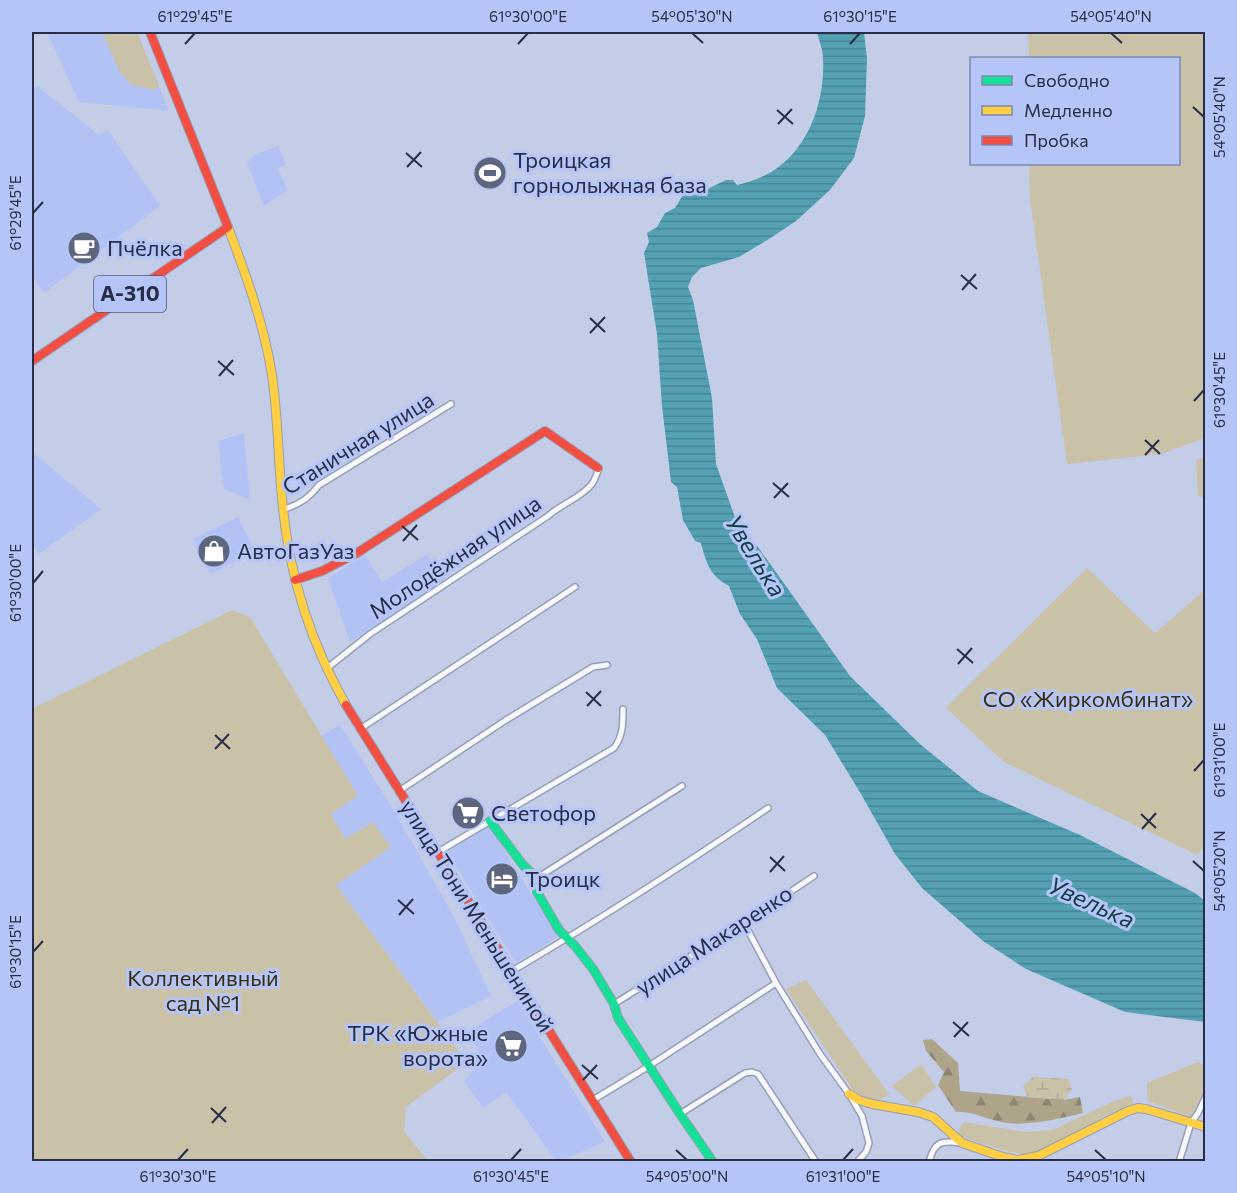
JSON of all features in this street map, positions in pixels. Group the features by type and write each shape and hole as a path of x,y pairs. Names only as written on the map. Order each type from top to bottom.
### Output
{"main road":[{"name":"улица Тони Меньшениной","path":"150,32 228,227 257,308 272,376 282,510 290,559 309,627 326,669 360,729 631,1161"},
{"name":"А-310","path":"32,361 228,227"},
{"path":"295,580 322,571 357,553 545,431 598,469"},
{"name":"улица Макаренко","path":"490,821 523,865 537,878 537,892 559,930 593,969 614,1004 618,1018 713,1161"},
{"path":"849,1094 872,1104 933,1117 962,1143 1018,1160 1038,1156 1138,1108 1206,1127"}],"street":[{"name":"Станичная улица","path":"282,510 296,506 307,499 319,485 451,404"},
{"name":"Молодёжная улица","path":"326,669 370,634 548,516 556,508 582,494 592,484 598,469"},
{"path":"360,729 575,587"},
{"path":"399,791 506,720 593,668 607,665"},
{"path":"438,852 614,748 619,741 623,727 623,709"},
{"path":"537,878 682,786"},
{"path":"512,971 685,865 768,808"},
{"name":"улица Макаренко","path":"614,1004 744,923 814,876"},
{"path":"744,923 776,983 862,1116 869,1143 866,1152 857,1161"},
{"path":"592,1100 649,1066 776,983"},
{"path":"680,1114 745,1073 758,1074 816,1161"},
{"path":"1179,1161 1191,1123 1206,1096"},
{"path":"929,1161 932,1151 944,1141 962,1143"}],"shaded area":[{"path":"47,32 136,32 169,111 79,102"},
{"path":"37,86 99,135 108,130 160,206 44,293 32,276 32,90"},
{"path":"278,146 286,164 278,169 288,190 264,206 247,163 252,156"},
{"path":"244,433 250,500 224,489 218,441"},
{"path":"32,452 101,509 39,554 32,543"},
{"path":"238,517 255,552 210,574 193,539"},
{"path":"428,554 445,580 350,642 328,578 365,555 382,582"},
{"path":"340,725 396,814 454,917 491,996 438,1022 336,885 390,847 372,822 345,839 331,814 358,796 321,736"},
{"path":"489,826 558,937 516,963 447,852"},
{"path":"517,1001 605,1141 562,1161 555,1161 506,1092 483,1108 464,1081 484,1059 467,1032"}],"green space":[{"path":"102,32 137,32 159,85 158,88 154,90 132,85 120,72"},
{"path":"1028,32 1205,32 1205,438 1161,454 1067,464 1030,199 1029,165 1180,165 1180,57 1029,57"},
{"path":"1206,457 1205,498 1198,496 1196,460"},
{"name":"СО «Жиркомбинат»","path":"1087,568 1155,633 1205,590 1206,846 1197,855 1004,762 946,708"},
{"name":"Коллективный сад №1","path":"232,610 250,617 358,796 331,814 345,839 373,822 391,847 336,885 467,1062 406,1107 404,1131 428,1161 32,1161 32,709"},
{"path":"806,980 889,1094 878,1101 856,1095 786,989"},
{"path":"932,1039 958,1063 960,1091 1064,1100 1080,1097 1083,1113 1016,1124 956,1112 938,1085 944,1072 926,1051 923,1040"},
{"path":"1198,1062 1205,1066 1205,1090 1190,1117 1148,1101 1147,1083"},
{"path":"921,1064 936,1087 914,1106 892,1086"},
{"path":"1033,1077 1068,1079 1072,1089 1064,1100 1028,1097 1023,1086"},
{"path":"1131,1095 1134,1105 1109,1114 1041,1151 1022,1154 1006,1151 962,1137 957,1132 964,1122 1025,1132 1053,1130"}],"water":[{"name":"Увелька","path":"817,32 864,32 867,59 865,116 854,158 830,190 796,221 739,257 701,268 692,277 688,287 693,300 712,398 716,464 737,523 758,547 850,676 921,745 978,791 1080,835 1195,893 1205,901 1205,1022 1125,1012 1026,969 983,941 922,888 895,854 825,735 777,688 757,639 740,614 729,586 713,573 707,563 701,543 695,541 683,520 677,487 671,482 662,406 657,334 644,253 649,242 647,233 657,227 665,213 675,208 692,180 701,192 726,180 733,180 737,185 762,177 788,159 806,134 818,105 823,75 823,56"}],"traffic: fast":[{"path":"490,821 523,865 537,878 537,892 559,930 593,969 614,1004 618,1018 713,1162"}],"traffic: slow":[{"path":"228,227 254,300 269,356 276,406 285,525 295,579 321,656 346,705"},
{"path":"849,1094 872,1104 933,1117 962,1143 1018,1160 1038,1156 1138,1108 1206,1127"}],"traffic: jam":[{"path":"32,361 228,227 150,32"},
{"path":"295,580 322,571 357,553 545,431 598,468"},
{"path":"346,705 631,1162"}],"place":[{"name":"Троицкая горнолыжная база","path":"490,173"},
{"name":"Пчёлка","path":"84,248"},
{"name":"АвтоГазУаз","path":"214,551"},
{"name":"Светофор","path":"468,813"},
{"name":"Троицк","path":"502,879"},
{"name":"ТРК «Южные ворота»","path":"511,1046"}]}
